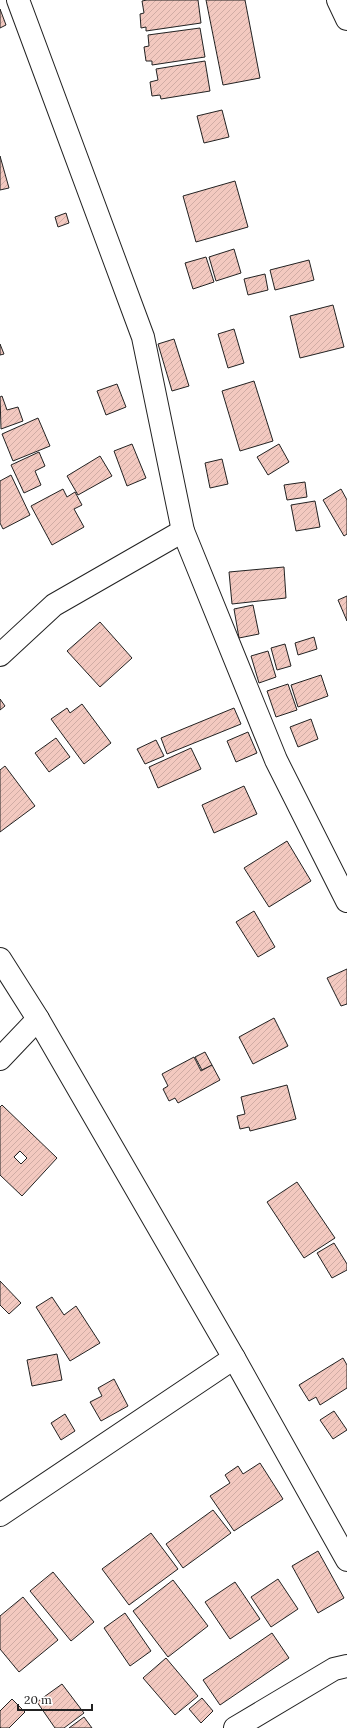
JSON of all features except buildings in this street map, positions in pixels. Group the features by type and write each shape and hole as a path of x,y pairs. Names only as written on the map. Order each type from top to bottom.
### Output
{"street":[{"path":"18,0 143,337 183,531 276,760 347,901"},
{"path":"338,0 347,20"},
{"path":"0,655 54,605 183,531"},
{"path":"0,959 38,1019 234,1358 347,1560"},
{"path":"0,1059 38,1019"},
{"path":"0,1514 234,1358"},
{"path":"235,1728 334,1668 347,1666"}]}
